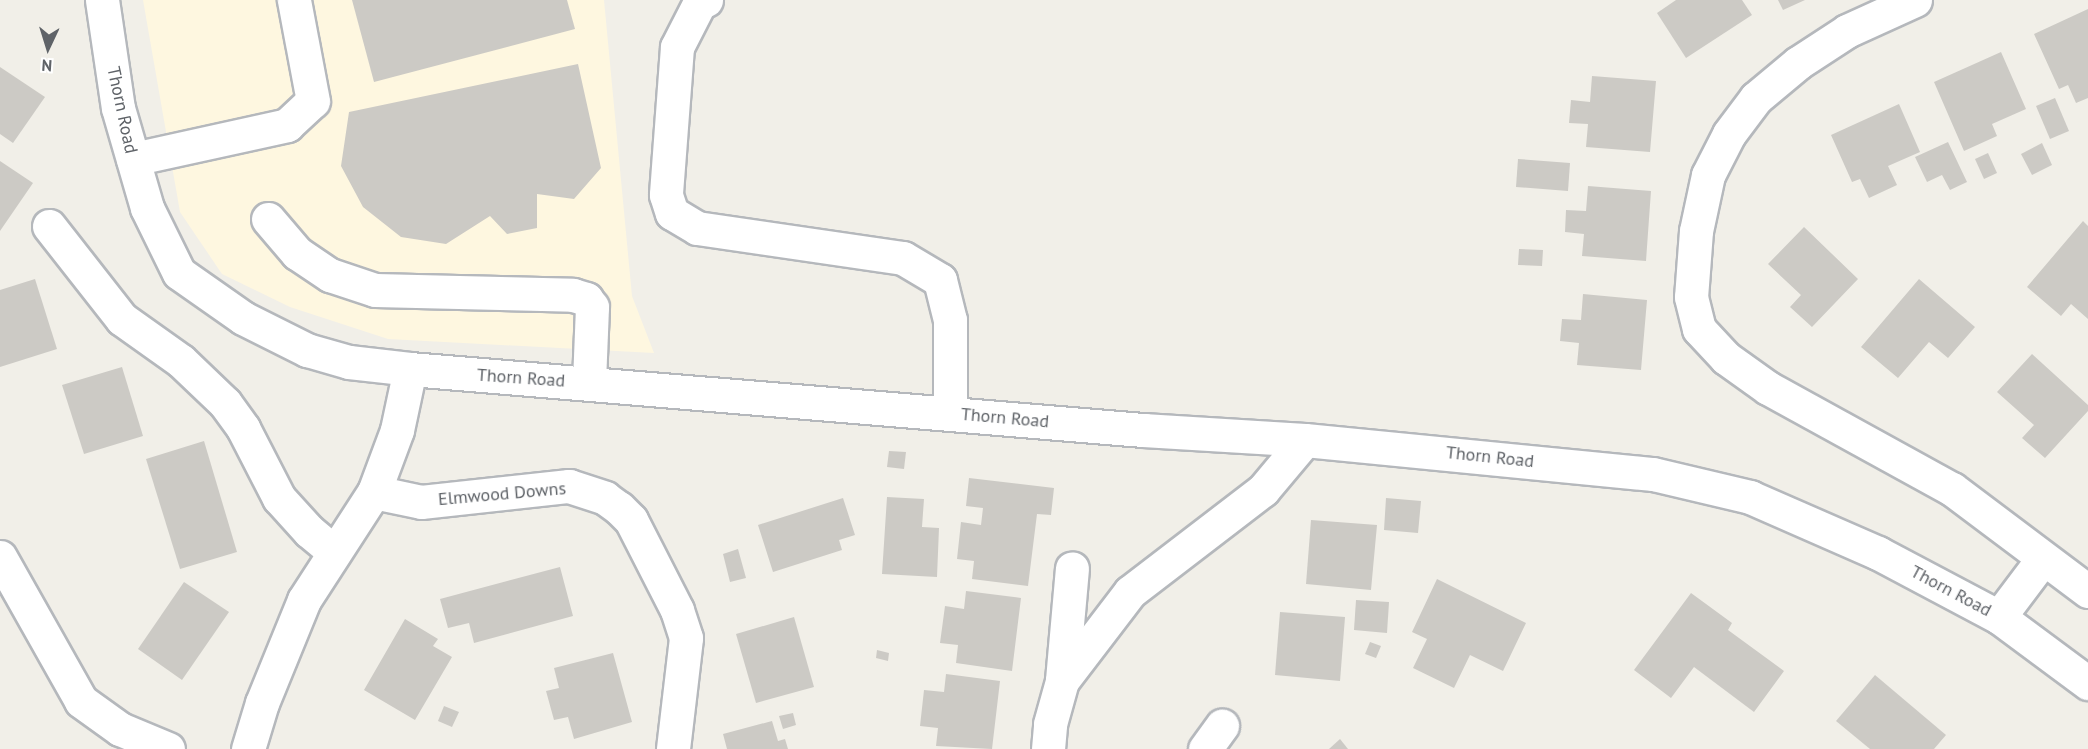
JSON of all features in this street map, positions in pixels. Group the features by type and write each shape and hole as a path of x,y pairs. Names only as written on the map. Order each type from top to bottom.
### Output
{"street":[{"name":"Thorn Road","path":"102,0 118,108 147,207 179,273 243,318 307,350 349,362 410,369 950,414 1305,440 1653,474 1750,497 1878,553 1999,617 2088,683"},
{"path":"133,159 287,125 314,101 294,0"},
{"path":"706,0 701,0 677,47 666,195 672,213 698,228 903,258 940,280 950,320 950,414"},
{"path":"1915,0 1847,31 1798,63 1756,98 1729,134 1708,175 1696,231 1691,297 1699,329 1726,358 1768,388 1952,489 2042,560 2088,591"},
{"path":"268,219 297,252 330,275 375,290 573,295 586,299 592,307 590,383"},
{"path":"49,226 122,319 181,361 225,403 243,428 279,498 309,531 334,552"},
{"path":"248,749 262,702 300,610 334,552 374,492 397,430 410,369"},
{"path":"1062,681 1130,592 1263,490 1305,440"},
{"name":"Elmwood Downs","path":"374,492 422,502 569,486 605,498 619,508 631,520 672,600 686,638 673,749"},
{"path":"0,557 81,701 120,729 168,749"},
{"path":"1999,617 2042,560"},
{"path":"1048,749 1050,724 1062,681 1072,568"}],"shaded area":[{"path":"143,0 604,0 632,296 654,353 388,339 290,307 222,274 180,212"}],"building":[{"path":"352,0 567,0 575,29 374,82"},
{"path":"1676,0 1742,0 1752,15 1686,58 1657,13"},
{"path":"1778,0 1805,0 1783,10"},
{"path":"2088,9 2088,98 2076,103 2068,85 2059,89 2034,34"},
{"path":"2001,52 2026,109 1992,124 1997,136 1964,151 1934,82"},
{"path":"578,64 601,168 574,199 537,194 537,228 507,234 490,216 446,244 401,237 363,207 341,166 349,112"},
{"path":"0,67 45,97 13,143 0,134"},
{"path":"1592,76 1656,81 1650,152 1586,147 1588,124 1569,123 1571,100 1590,102"},
{"path":"2055,98 2069,131 2050,139 2036,106"},
{"path":"1899,104 1920,152 1888,166 1897,185 1869,198 1860,179 1852,182 1831,135"},
{"path":"1948,142 1967,182 1950,190 1942,175 1927,182 1915,157"},
{"path":"2042,143 2052,165 2032,175 2021,154"},
{"path":"1988,153 1997,173 1984,179 1975,159"},
{"path":"1518,159 1570,163 1568,191 1516,187"},
{"path":"0,161 33,183 0,231"},
{"path":"1588,186 1651,191 1646,261 1582,256 1584,234 1565,232 1566,210 1586,211"},
{"path":"2083,221 2088,226 2088,319 2071,304 2061,316 2027,287"},
{"path":"1804,227 1858,279 1812,327 1790,307 1801,295 1768,264"},
{"path":"1519,249 1543,250 1542,266 1518,265"},
{"path":"35,279 57,349 0,367 0,290"},
{"path":"1919,279 1975,327 1948,358 1929,342 1898,378 1861,347"},
{"path":"1583,294 1647,300 1641,370 1577,365 1579,343 1560,341 1562,319 1581,320"},
{"path":"2032,354 2088,405 2088,411 2045,458 2022,438 2034,425 1997,392"},
{"path":"122,367 143,436 84,454 62,385"},
{"path":"204,441 237,552 180,569 146,459"},
{"path":"889,451 906,452 904,469 887,467"},
{"path":"969,478 1054,488 1051,515 1037,514 1028,586 972,579 974,561 957,559 961,522 981,525 983,508 966,506"},
{"path":"887,497 924,499 922,527 939,528 937,577 882,574"},
{"path":"843,498 855,535 839,540 842,550 773,572 758,525"},
{"path":"1386,498 1421,501 1418,533 1384,530"},
{"path":"1311,520 1377,525 1371,590 1306,584"},
{"path":"738,549 746,578 730,582 723,554"},
{"path":"560,567 573,616 474,643 469,623 448,628 440,599"},
{"path":"1437,579 1526,623 1503,671 1470,655 1454,688 1413,668 1427,639 1412,632"},
{"path":"184,582 229,612 182,680 138,649"},
{"path":"966,591 1021,598 1012,671 956,663 958,645 940,643 945,606 964,609"},
{"path":"1691,593 1732,623 1728,630 1784,671 1754,712 1694,667 1671,698 1634,670"},
{"path":"1356,600 1389,602 1387,633 1354,630"},
{"path":"1280,612 1345,617 1340,681 1275,675"},
{"path":"794,617 814,687 756,703 736,634"},
{"path":"405,619 438,639 433,646 452,657 415,720 364,690"},
{"path":"1370,642 1381,646 1376,658 1365,654"},
{"path":"877,650 889,653 888,661 876,658"},
{"path":"613,653 632,722 574,739 568,717 554,720 546,691 559,688 554,668"},
{"path":"946,674 1000,681 992,749 936,746 938,728 920,726 924,690 944,692"},
{"path":"1875,675 1946,735 1934,749 1870,749 1836,721"},
{"path":"444,706 459,712 452,727 438,721"},
{"path":"793,713 796,725 783,729 779,716"},
{"path":"772,721 778,741 785,739 788,749 727,749 723,734"},
{"path":"1340,739 1348,749 1329,749"}]}
